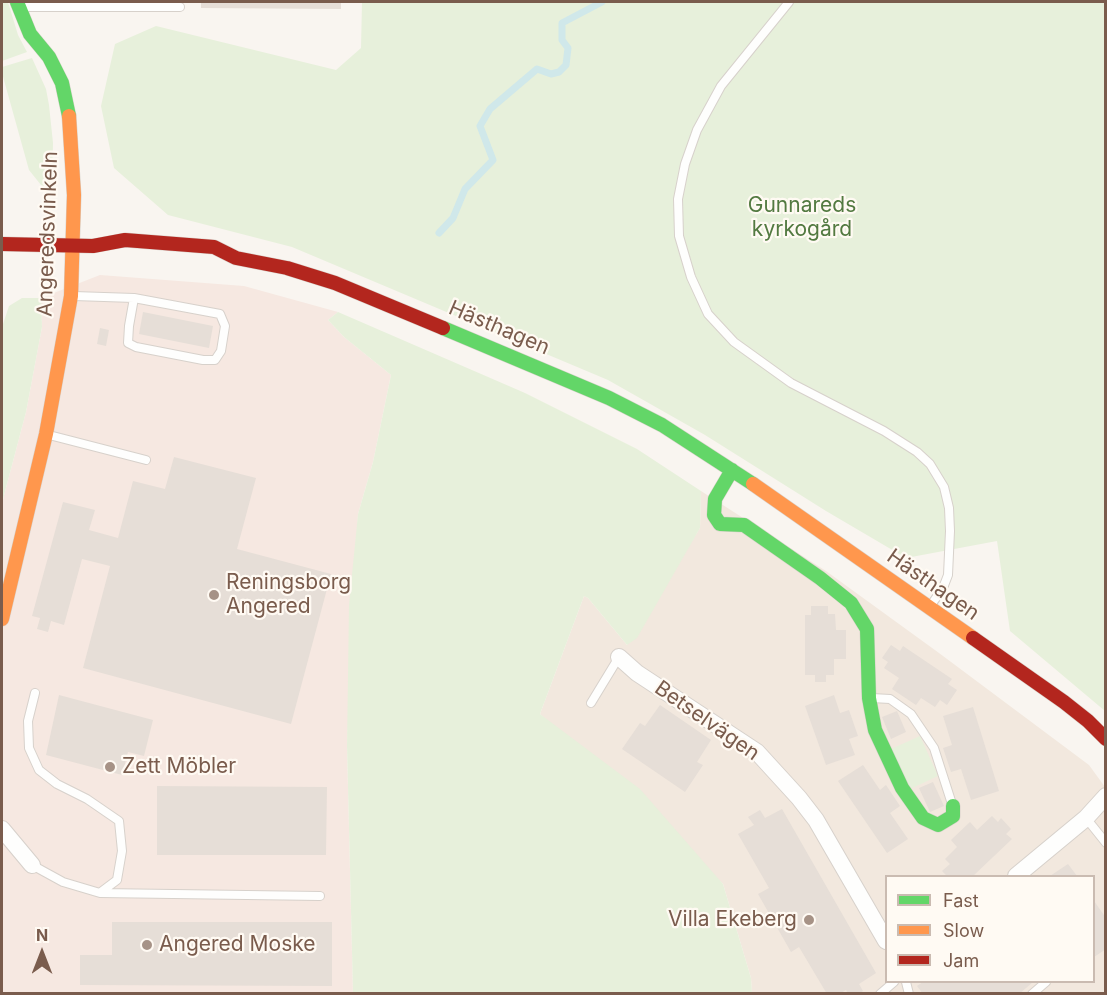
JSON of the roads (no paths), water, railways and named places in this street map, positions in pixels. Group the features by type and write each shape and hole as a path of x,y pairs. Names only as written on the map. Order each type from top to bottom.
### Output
{"street":[{"name":"Angeredsvinkeln","path":"2,619 46,434 62,354 71,296 74,195 71,125 62,83 49,57 30,34 18,4"},
{"name":"Hästhagen","path":"2,244 93,246 125,240 214,248 236,258 287,268 335,283 551,373 662,424 732,470 1064,702 1106,739"},
{"name":"Hästhagen","path":"93,246 124,255"},
{"path":"156,256 195,259"},
{"name":"Hästhagen","path":"214,261 236,258"},
{"path":"732,470 715,499 714,515 720,524 744,525 820,578 851,603 867,629 869,698 875,730 902,788 923,818 938,825 953,816 953,806"},
{"name":"Betselvägen","path":"619,657 637,673 757,752 816,820 885,939"},
{"path":"1017,875 1086,818 1106,796"},
{"path":"2,829 32,865"}],"lane":[{"path":"789,2 721,86 697,130 684,164 678,199 679,236 691,277 708,314 734,342 791,383 884,431 930,464 944,487 949,508 950,531 948,575 943,588 929,608"},
{"path":"18,4 142,4 180,8"},
{"path":"71,296 134,298 220,314 225,326 221,351 215,360 203,360 136,347 128,343 134,298"},
{"path":"46,434 146,460"},
{"path":"591,703 619,657"},
{"path":"34,693 28,721 29,747 39,770 57,784 87,799 119,821 122,851 117,880 100,893"},
{"path":"869,698 890,699 911,714 934,748 953,806"},
{"path":"1086,818 1106,843"},
{"path":"32,865 63,882 100,893 320,896"},
{"path":"880,993 892,983"},
{"path":"1032,993 1044,983"}],"waterway":[{"path":"439,233 453,218 465,189 493,160 480,126 490,109 537,69 551,74 559,72 566,65 568,48 562,40 562,23 602,2"}],"place":[{"name":"Reningsborg Angered","path":"214,595"},
{"name":"Zett Möbler","path":"110,767"},
{"name":"Villa Ekeberg","path":"809,920"},
{"name":"Angered Moske","path":"147,945"}],"park label":[{"name":"Gunnareds kyrkogård","path":"802,218"}]}
